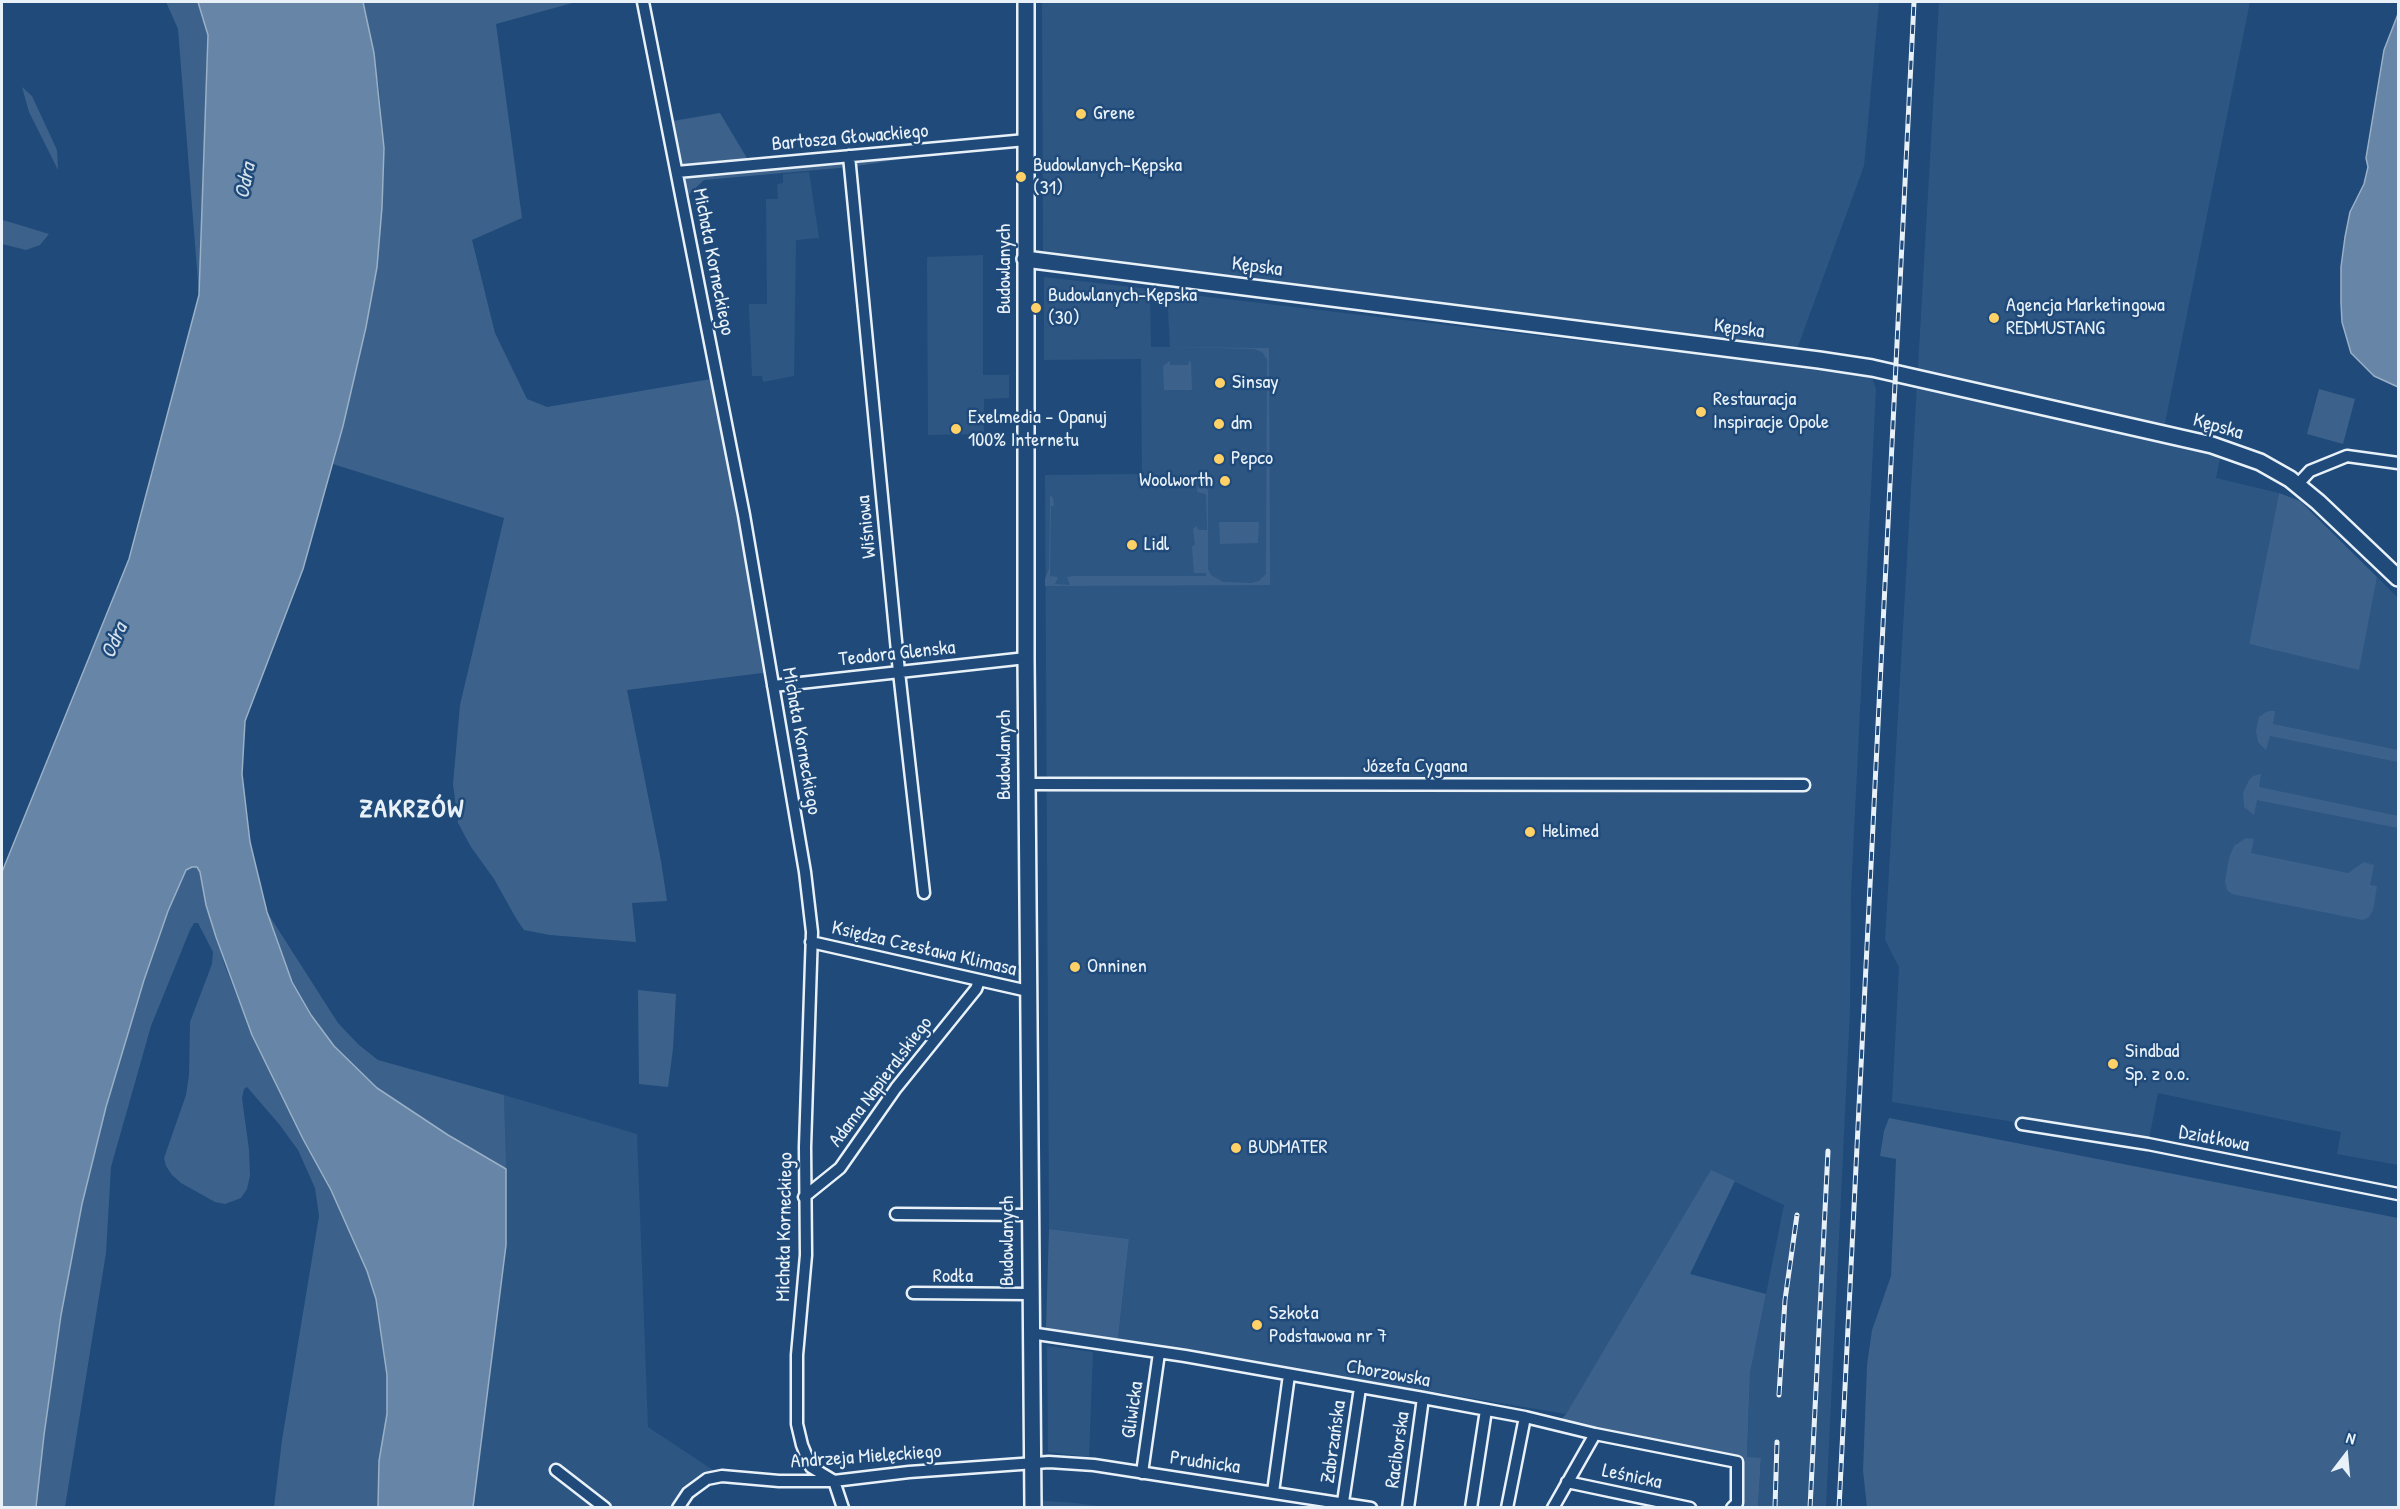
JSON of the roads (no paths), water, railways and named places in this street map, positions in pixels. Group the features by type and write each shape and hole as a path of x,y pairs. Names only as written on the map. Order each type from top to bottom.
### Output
{"main road":[{"name":"Budowlanych","path":"1026,2 1026,784 1033,1508"},
{"name":"Kępska","path":"1025,259 1872,368 2212,445 2260,462 2297,485 2398,578"}],"street":[{"name":"Michała Korneckiego","path":"643,2 744,515 805,872 811,942 804,1197 806,1255 797,1355 796,1424 811,1467 834,1481"},
{"name":"Bartosza Głowackiego","path":"677,171 1026,140"},
{"name":"Wiśniowa","path":"849,156 899,672 924,893"},
{"path":"2297,485 2310,471 2347,456 2398,463"},
{"name":"Teodora Glenska","path":"773,686 1026,658"},
{"name":"Józefa Cygana","path":"1026,784 1804,785"},
{"name":"Księdza Czesława Klimasa","path":"811,942 1028,991"},
{"name":"Adama Napieralskiego","path":"804,1197 840,1168 896,1088 976,989 979,981"},
{"name":"Działkowa","path":"2022,1124 2145,1144 2398,1194"},
{"path":"896,1214 1030,1215"},
{"name":"Rodła","path":"913,1293 1030,1294"},
{"name":"Chorzowska","path":"1030,1333 1423,1398 1737,1461 1737,1503 1732,1508"},
{"name":"Gliwicka","path":"1142,1473 1159,1353"},
{"path":"1273,1492 1289,1375"},
{"name":"Zabrzańska","path":"1343,1502 1360,1388"},
{"name":"Raciborska","path":"1408,1508 1423,1398"},
{"path":"1471,1508 1486,1410"},
{"path":"1507,1508 1525,1417"},
{"path":"1553,1508 1595,1434"},
{"name":"Andrzeja Mielęckiego","path":"678,1508 688,1493 707,1479 723,1476 779,1481 834,1481 1032,1462"},
{"name":"Prudnicka","path":"1032,1462 1064,1462 1371,1508"},
{"path":"556,1470 605,1508"},
{"path":"834,1481 843,1508"},
{"name":"Leśnicka","path":"1567,1482 1690,1508"}],"water":[{"name":"Odra","path":"198,2 363,2 374,53 384,148 377,267 343,426 303,569 245,721 242,774 250,842 267,912 292,982 311,1015 334,1046 377,1088 448,1135 506,1169 506,1245 473,1507 378,1507 379,1461 387,1414 387,1375 376,1299 367,1271 331,1190 252,1035 216,937 206,905 200,872 197,867 192,867 186,870 168,911 144,980 106,1107 82,1204 61,1315 36,1507 2,1507 2,872 129,559 199,295 208,35"},
{"path":"2398,14 2398,387 2374,376 2351,353 2342,322 2341,267 2350,212 2364,184 2368,167 2366,158 2384,50"}],"railway":[{"path":"1839,1508 1914,2"},
{"path":"1810,1508 1828,1151"},
{"path":"1779,1395 1785,1300 1797,1215"},
{"path":"1775,1508 1777,1442"}],"place":[{"name":"Grene","path":"1081,114"},
{"name":"Budowlanych-Kępska (31)","path":"1021,177"},
{"name":"Budowlanych-Kępska (30)","path":"1036,308"},
{"name":"Agencja Marketingowa REDMUSTANG","path":"1994,318"},
{"name":"Sinsay","path":"1220,383"},
{"name":"Restauracja Inspiracje Opole","path":"1701,412"},
{"name":"dm","path":"1219,424"},
{"name":"Exelmedia - Opanuj 100% Internetu","path":"956,429"},
{"name":"Pepco","path":"1219,459"},
{"name":"Woolworth","path":"1225,481"},
{"name":"Lidl","path":"1132,545"},
{"name":"Helimed","path":"1530,832"},
{"name":"Onninen","path":"1075,967"},
{"name":"Sindbad Sp. z o.o.","path":"2113,1064"},
{"name":"BUDMATER","path":"1236,1148"},
{"name":"Szkoła Podstawowa nr 7","path":"1257,1325"}],"district":[{"name":"ZAKRZÓW","path":"412,810"}]}
